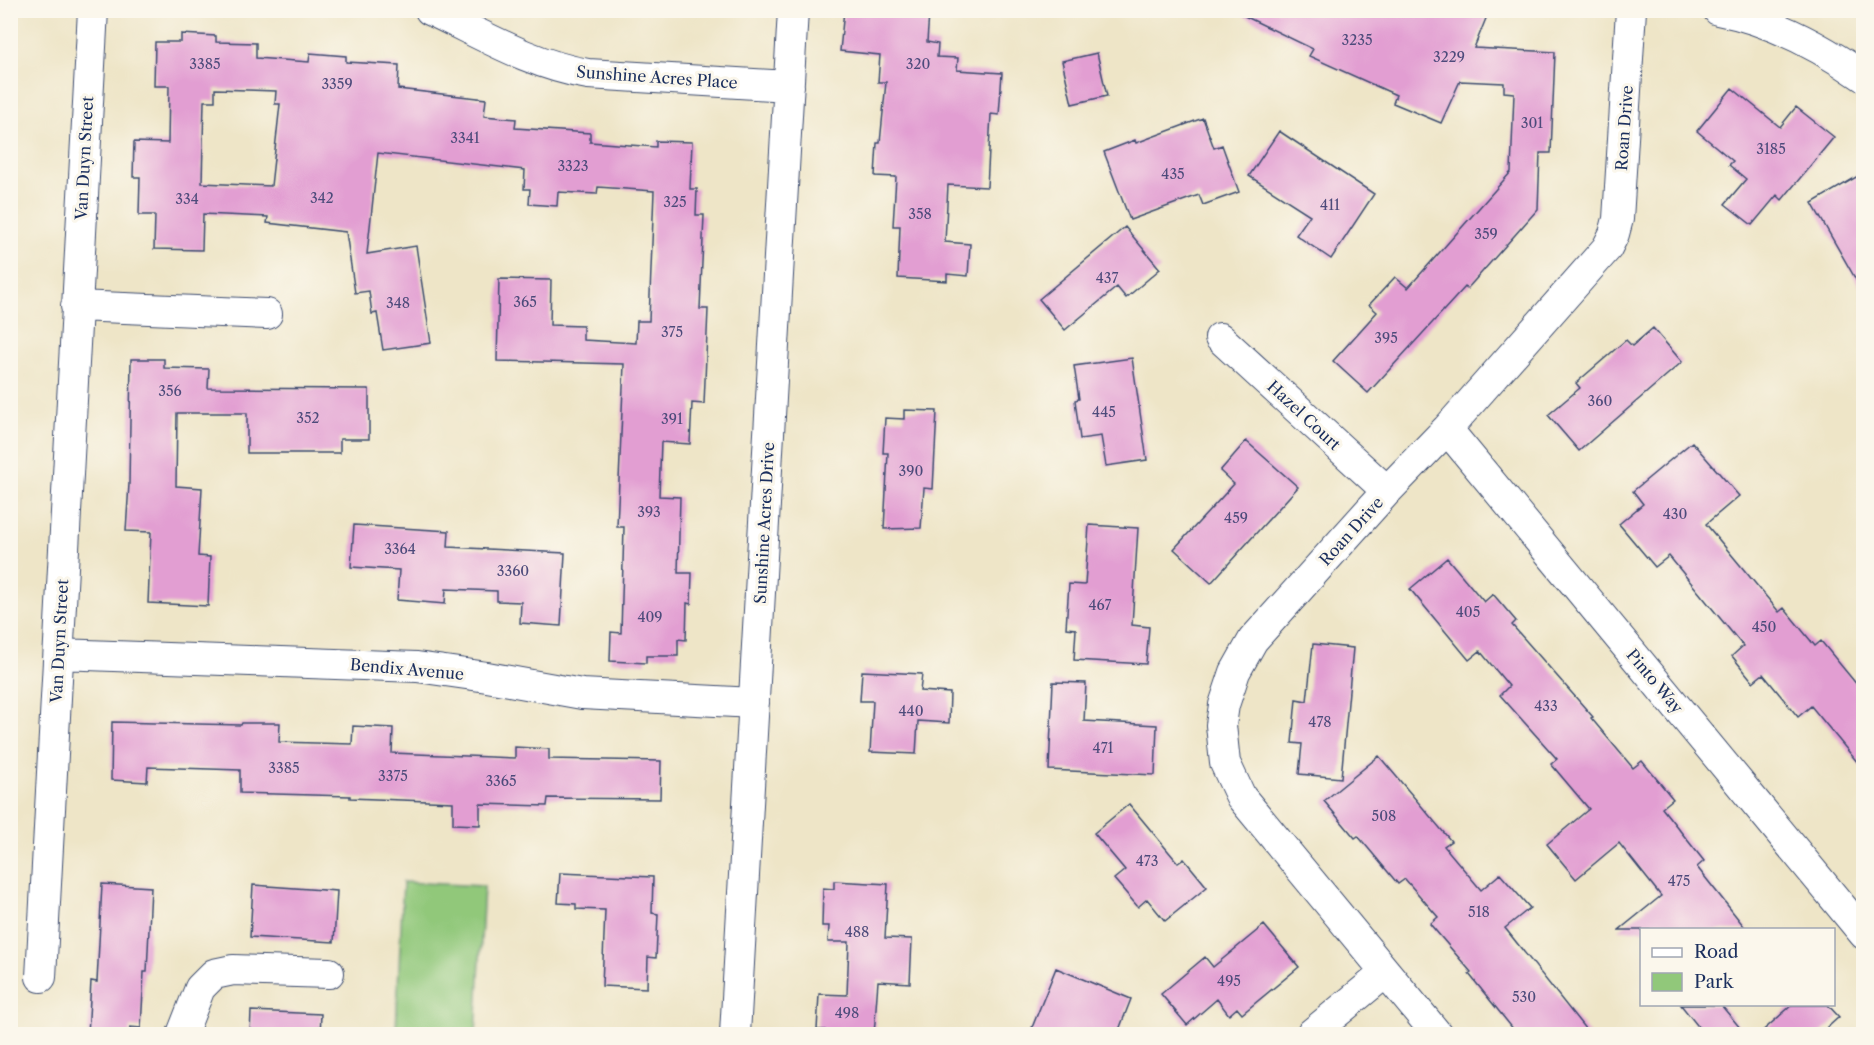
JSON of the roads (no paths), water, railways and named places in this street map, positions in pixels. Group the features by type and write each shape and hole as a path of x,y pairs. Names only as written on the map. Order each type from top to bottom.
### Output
{"street":[{"name":"Van Duyn Street","path":"41,977 75,306 93,10"},
{"name":"Sunshine Acres Place","path":"430,10 543,63 571,72 588,75 789,86"},
{"name":"Sunshine Acres Drive","path":"735,1035 793,10"},
{"name":"Roan Drive","path":"1437,1035 1241,797 1225,763 1221,725 1224,705 1235,672 1252,640 1387,491 1447,429 1607,248 1618,219 1631,10"},
{"path":"1718,10 1763,23 1804,40 1842,61 1863,77"},
{"path":"75,306 267,314"},
{"name":"Hazel Court","path":"1220,338 1387,491"},
{"name":"Pinto Way","path":"1447,429 1863,934"},
{"name":"Bendix Avenue","path":"59,654 417,667 487,676 582,694 754,703"},
{"path":"182,1035 200,988 214,974 233,970 329,973"},
{"path":"1311,1035 1385,973"}]}
